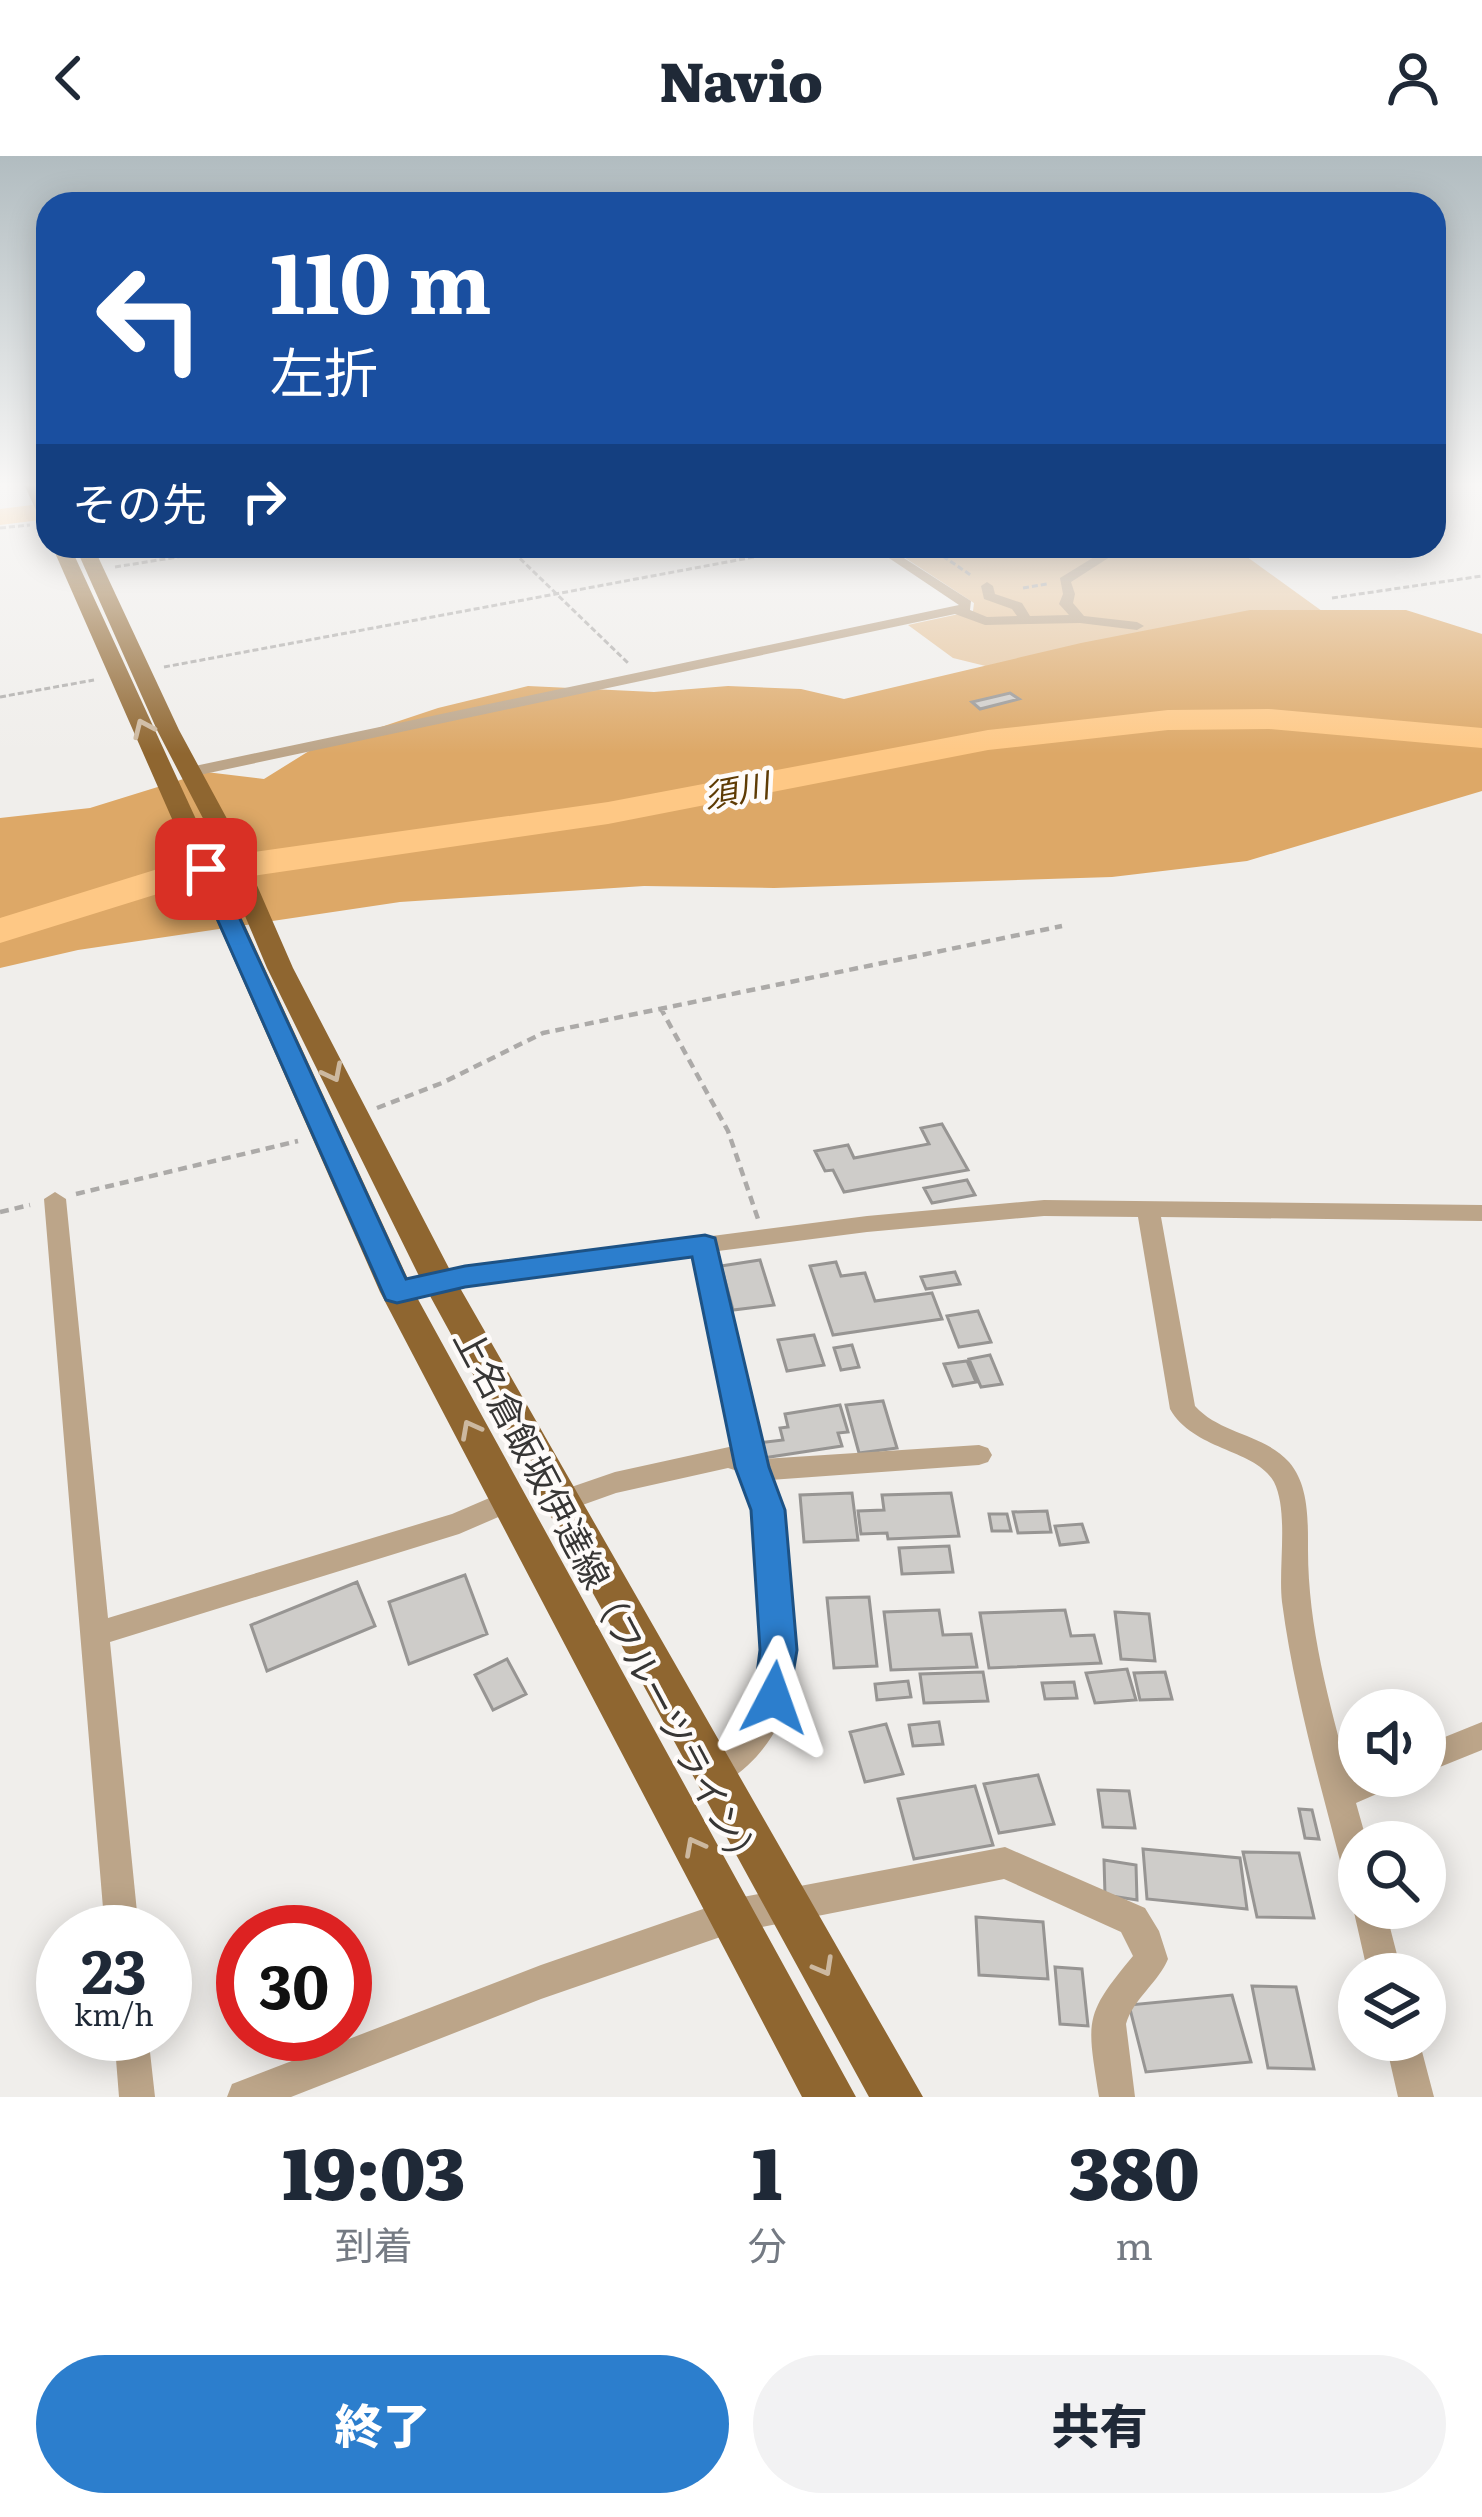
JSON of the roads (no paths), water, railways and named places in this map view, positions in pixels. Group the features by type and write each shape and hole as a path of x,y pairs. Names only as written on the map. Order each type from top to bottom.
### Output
{"main road":[{"name":"上名倉飯坂伊達線（フルーツライン）","path":"75,573 220,828 267,970"},
{"name":"上名倉飯坂伊達線（フルーツライン）","path":"96,573 191,835 267,970 340,1125 397,1292 830,2097"},
{"name":"上名倉飯坂伊達線（フルーツライン）","path":"340,1125 440,1282 897,2097"}],"street":[{"path":"190,772 643,678 957,610 966,604 918,573"},
{"path":"1078,573 1064,581 1069,594 1066,604 1079,619"},
{"path":"987,586 989,596 1017,607 1024,620"},
{"path":"957,610 972,619 1079,619 1137,626"},
{"path":"56,1199 120,1905"},
{"path":"397,1292 705,1245 1044,1208 1482,1214"},
{"path":"1148,1208 1183,1409 1203,1429 1267,1461 1288,1484 1306,1663 1338,1795"},
{"path":"705,1245 752,1467 768,1510 778,1650 774,1698 748,1742 713,1773"},
{"path":"560,1502 615,1483 729,1457 764,1470 979,1455"},
{"path":"95,1634 459,1522 508,1501"},
{"path":"1446,1751 1482,1736"},
{"path":"245,2097 541,1982 732,1916 1005,1863 1133,1920 1151,1959 1142,1976 1111,2008 1108,2028 1117,2097"},
{"path":"134,2061 137,2097"},
{"path":"1407,2061 1415,2097"}],"waterway":[{"name":"須川","path":"0,931 177,875 608,813 988,740 1168,720 1269,719 1482,738"}]}
